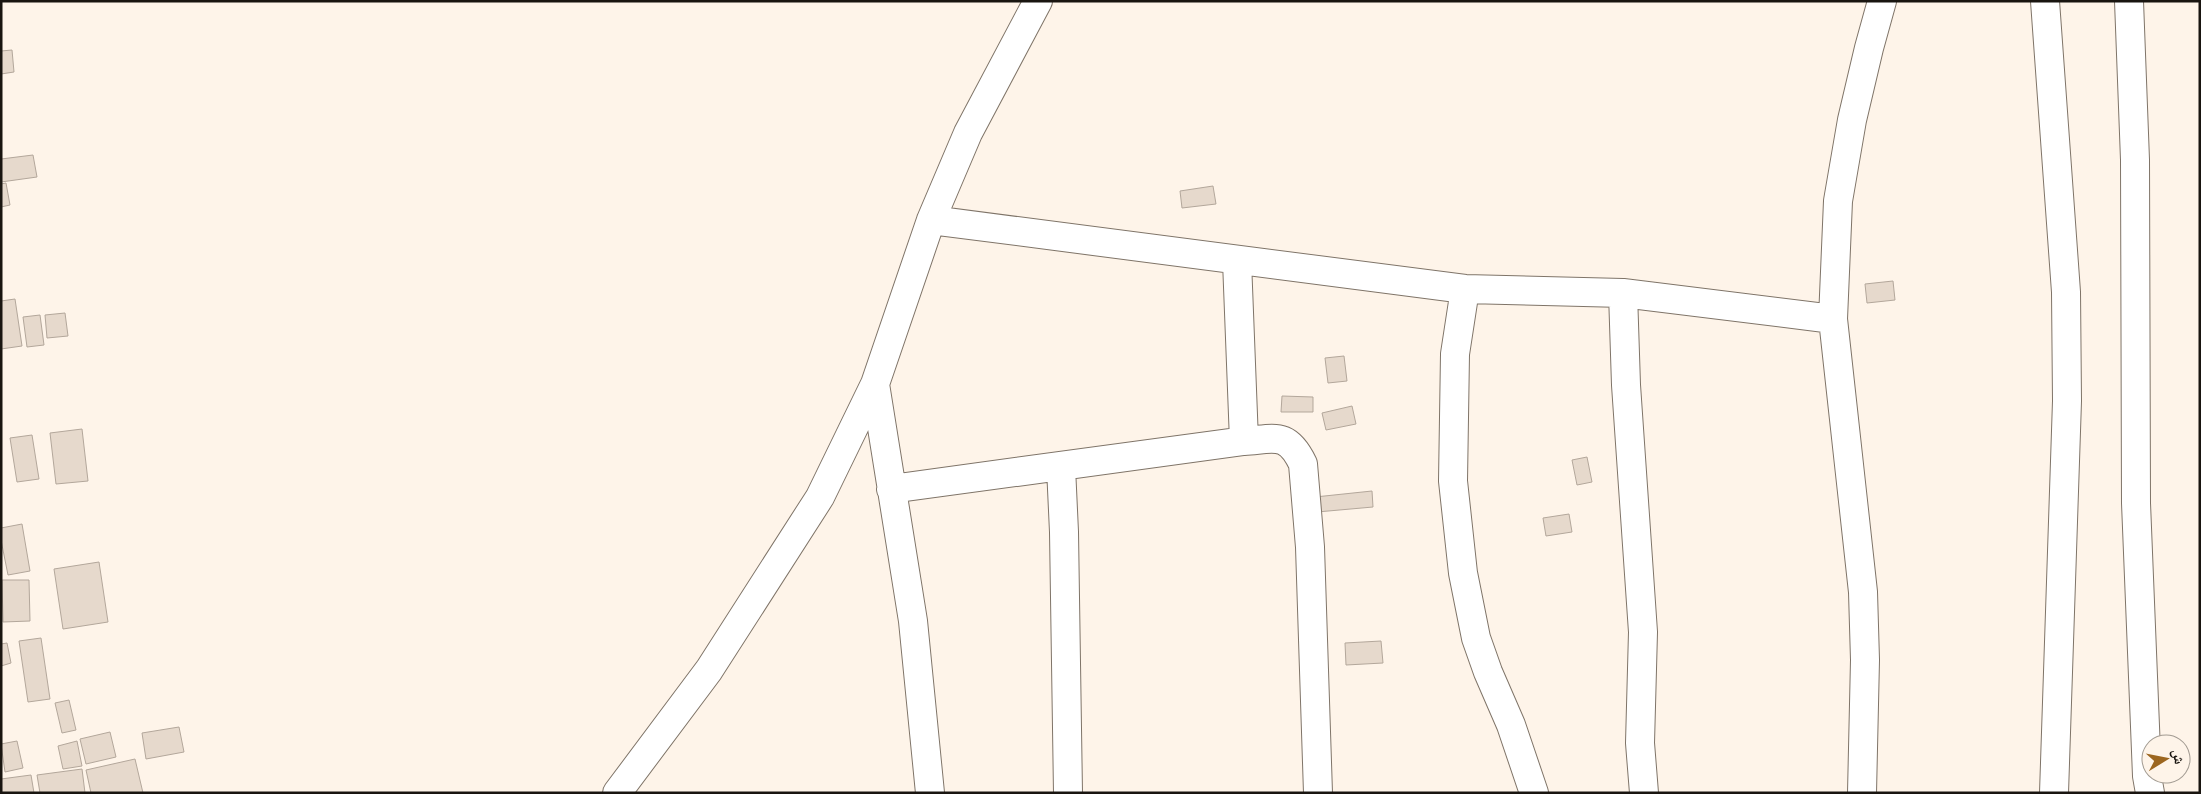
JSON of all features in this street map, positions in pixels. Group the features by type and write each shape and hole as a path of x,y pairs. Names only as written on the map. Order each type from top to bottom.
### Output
{"street":[{"path":"617,793 709,670 820,496 875,384 931,220 968,133 1038,1"},
{"path":"1862,793 1866,660 1863,592 1834,319 1838,201 1852,120 1882,1"},
{"path":"2045,1 2066,292 2067,401 2054,793"},
{"path":"2129,1 2135,160 2136,503 2147,776 2150,793"},
{"path":"931,220 1465,289 1623,293 1834,319"},
{"path":"1237,261 1244,441"},
{"path":"1465,289 1455,354 1453,481 1463,573 1476,638 1488,672 1511,725 1534,793"},
{"path":"1623,293 1626,385 1643,632 1640,743 1644,793"},
{"path":"875,384 913,621 930,793"},
{"path":"891,489 1244,441 1277,438 1286,440 1292,445 1303,464 1310,547 1318,793"},
{"path":"1061,467 1068,793"}],"building":[{"path":"12,50 14,72 1,74 1,51"},
{"path":"33,155 37,177 1,182 1,159"},
{"path":"6,183 10,205 1,207 1,184"},
{"path":"1213,186 1216,204 1182,208 1180,191"},
{"path":"1893,281 1895,300 1867,303 1865,284"},
{"path":"15,299 22,346 1,349 1,301"},
{"path":"65,313 68,336 47,338 45,315"},
{"path":"40,315 44,345 27,347 23,317"},
{"path":"1344,356 1347,381 1328,383 1325,358"},
{"path":"1282,396 1313,397 1313,412 1281,412"},
{"path":"1352,406 1356,424 1326,430 1322,413"},
{"path":"82,429 88,481 56,484 50,433"},
{"path":"32,435 39,479 17,482 10,438"},
{"path":"1587,457 1592,482 1577,485 1572,460"},
{"path":"1372,491 1373,507 1317,512 1315,497"},
{"path":"1569,514 1572,532 1546,536 1543,518"},
{"path":"22,524 30,571 8,575 1,540 1,528"},
{"path":"99,562 108,622 63,629 54,569"},
{"path":"2,580 29,580 30,621 3,622"},
{"path":"41,638 50,699 28,702 19,641"},
{"path":"1381,641 1383,663 1346,665 1345,643"},
{"path":"7,643 11,663 1,666 1,644"},
{"path":"69,700 76,730 62,733 55,703"},
{"path":"179,727 184,752 146,759 142,733"},
{"path":"110,732 116,757 86,764 80,739"},
{"path":"17,741 23,768 5,772 1,744"},
{"path":"77,741 82,766 63,769 58,746"},
{"path":"135,759 143,793 91,793 86,770"},
{"path":"82,769 85,793 40,793 37,775"},
{"path":"31,775 34,793 1,793 1,779"}]}
